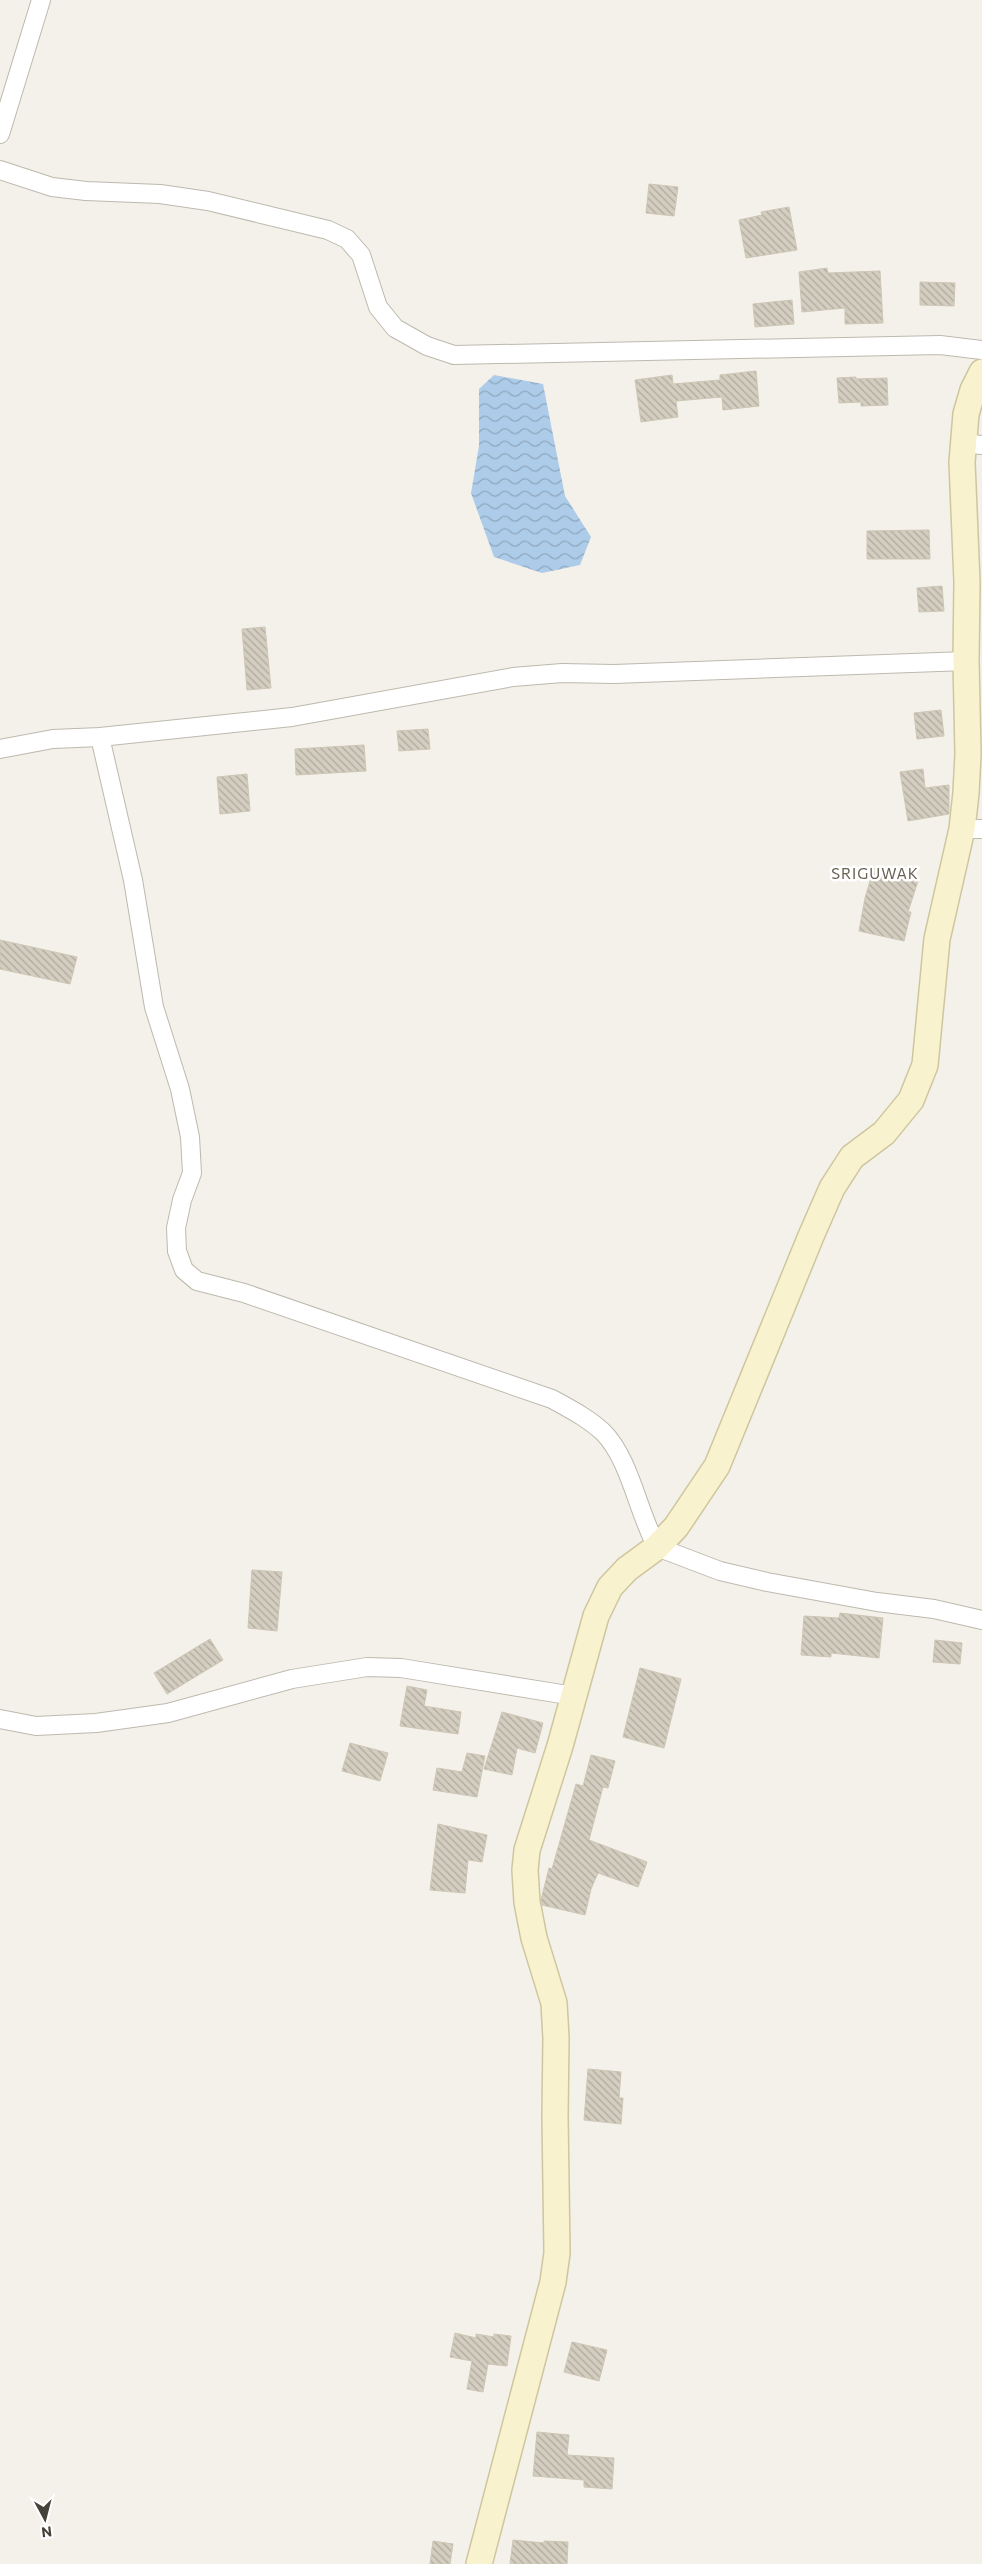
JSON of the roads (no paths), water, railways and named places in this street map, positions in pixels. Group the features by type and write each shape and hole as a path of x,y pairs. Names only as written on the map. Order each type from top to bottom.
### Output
{"street":[{"path":"0,134 41,0"},
{"path":"0,170 52,187 86,191 160,194 208,201 328,230 347,239 361,254 378,307 395,328 427,346 454,355 940,345 982,350"},
{"path":"479,2564 553,2282 557,2253 554,2116 556,2038 554,2004 532,1929 527,1902 525,1870 527,1850 574,1696 596,1616 610,1587 627,1569 657,1547 676,1527 717,1466 810,1236 832,1188 852,1157 884,1133 911,1100 925,1065 937,939 972,829 966,661 967,582 973,444 966,414 973,390 982,372"},
{"path":"0,749 53,739 100,737 292,717 513,677 562,673 614,674 966,661"},
{"path":"100,737 133,880 154,1007 180,1089 190,1137 192,1173 182,1200 176,1228 177,1251 184,1270 197,1281 244,1293 552,1399 584,1417 604,1433 621,1459 646,1528 657,1547 720,1571 767,1582 877,1602 934,1609 982,1620"},
{"path":"0,1719 36,1726 96,1723 168,1713 292,1679 367,1667 400,1668 574,1696"}],"water":[{"path":"494,375 543,384 565,496 591,537 580,565 542,573 494,557 471,493 479,446 479,389"}],"district":[{"name":"SRIGUWAK","path":"875,874"}]}
